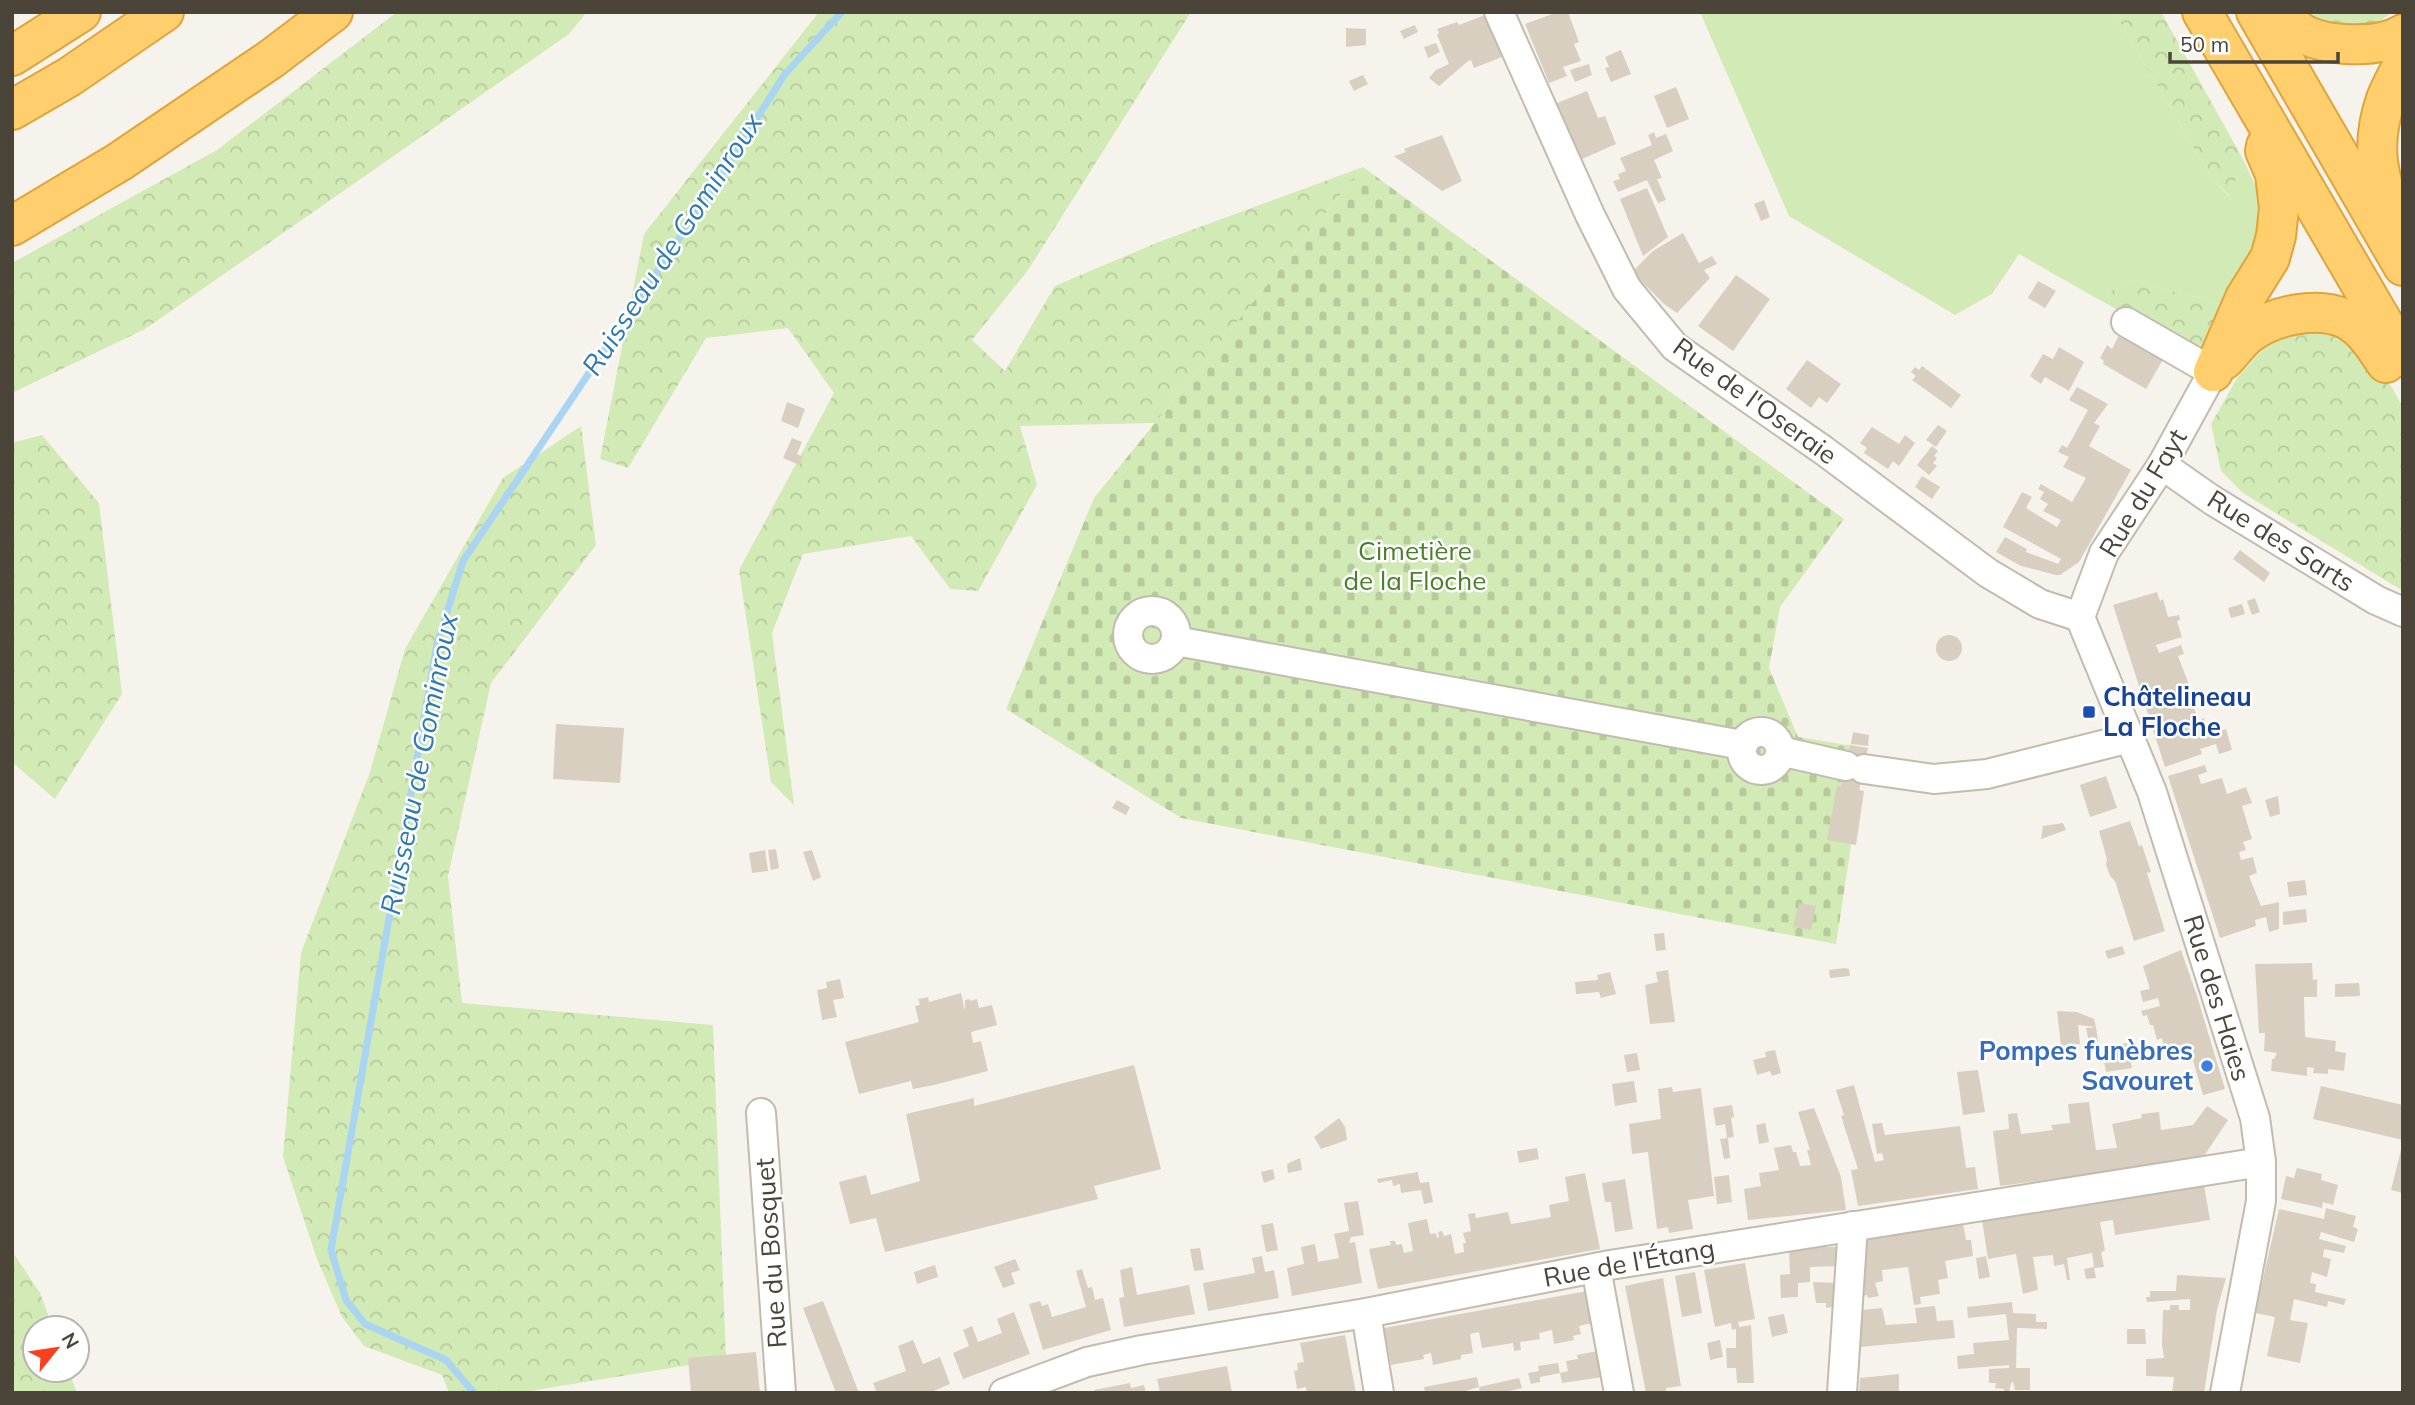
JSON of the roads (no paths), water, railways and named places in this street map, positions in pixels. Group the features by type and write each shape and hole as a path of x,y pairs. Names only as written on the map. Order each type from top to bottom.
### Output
{"highway":[{"path":"12,57 81,12"},
{"path":"12,110 69,77 164,12"},
{"path":"12,226 119,162 271,59 333,12"},
{"path":"2202,12 2403,357"},
{"path":"2256,12 2403,265"},
{"path":"2280,12 2301,32 2329,42 2361,44 2394,40 2403,34"},
{"path":"2403,63 2386,98 2379,127 2376,159 2389,205 2403,233"},
{"path":"2213,372 2245,298 2270,258 2276,236 2279,208 2275,174 2265,151 2270,130"},
{"path":"2213,372 2250,333 2294,314 2321,314 2347,320 2359,329 2370,339 2386,364 2403,383"}],"street":[{"name":"Rue de l'Oseraie","path":"1499,12 1626,289 1675,347 1824,450 1988,573 2040,604 2080,617"},
{"path":"2126,321 2213,372"},
{"name":"Rue du Fayt","path":"2080,617 2104,553 2162,465 2213,372"},
{"name":"Rue des Sarts","path":"2162,465 2212,500 2376,600 2403,612"},
{"name":"Rue des Haies","path":"2080,617 2152,792 2255,1118 2261,1162 2261,1201 2225,1393"},
{"path":"1176,641 1742,745 1752,733 1760,731 1775,737 1780,751 1855,767 1934,779 1987,774 2130,738"},
{"name":"Rue du Bosquet","path":"761,1113 781,1393"},
{"name":"Rue de l'Étang","path":"1004,1393 1087,1362 1366,1313 1596,1268 2261,1162"},
{"path":"1842,1393 1853,1226"},
{"path":"1596,1268 1619,1393"},
{"path":"1366,1313 1380,1393"}],"waterway":[{"name":"Ruisseau de Gominroux","path":"474,1393 446,1360 365,1324 346,1300 331,1250 437,644 463,561 699,209 785,74 842,12"}],"place":[{"name":"Châtelineau La Floche","path":"2089,712"},
{"name":"Pompes funèbres Savouret","path":"2207,1066"}],"park label":[{"name":"Cimetière de la Floche","path":"1415,566"}]}
